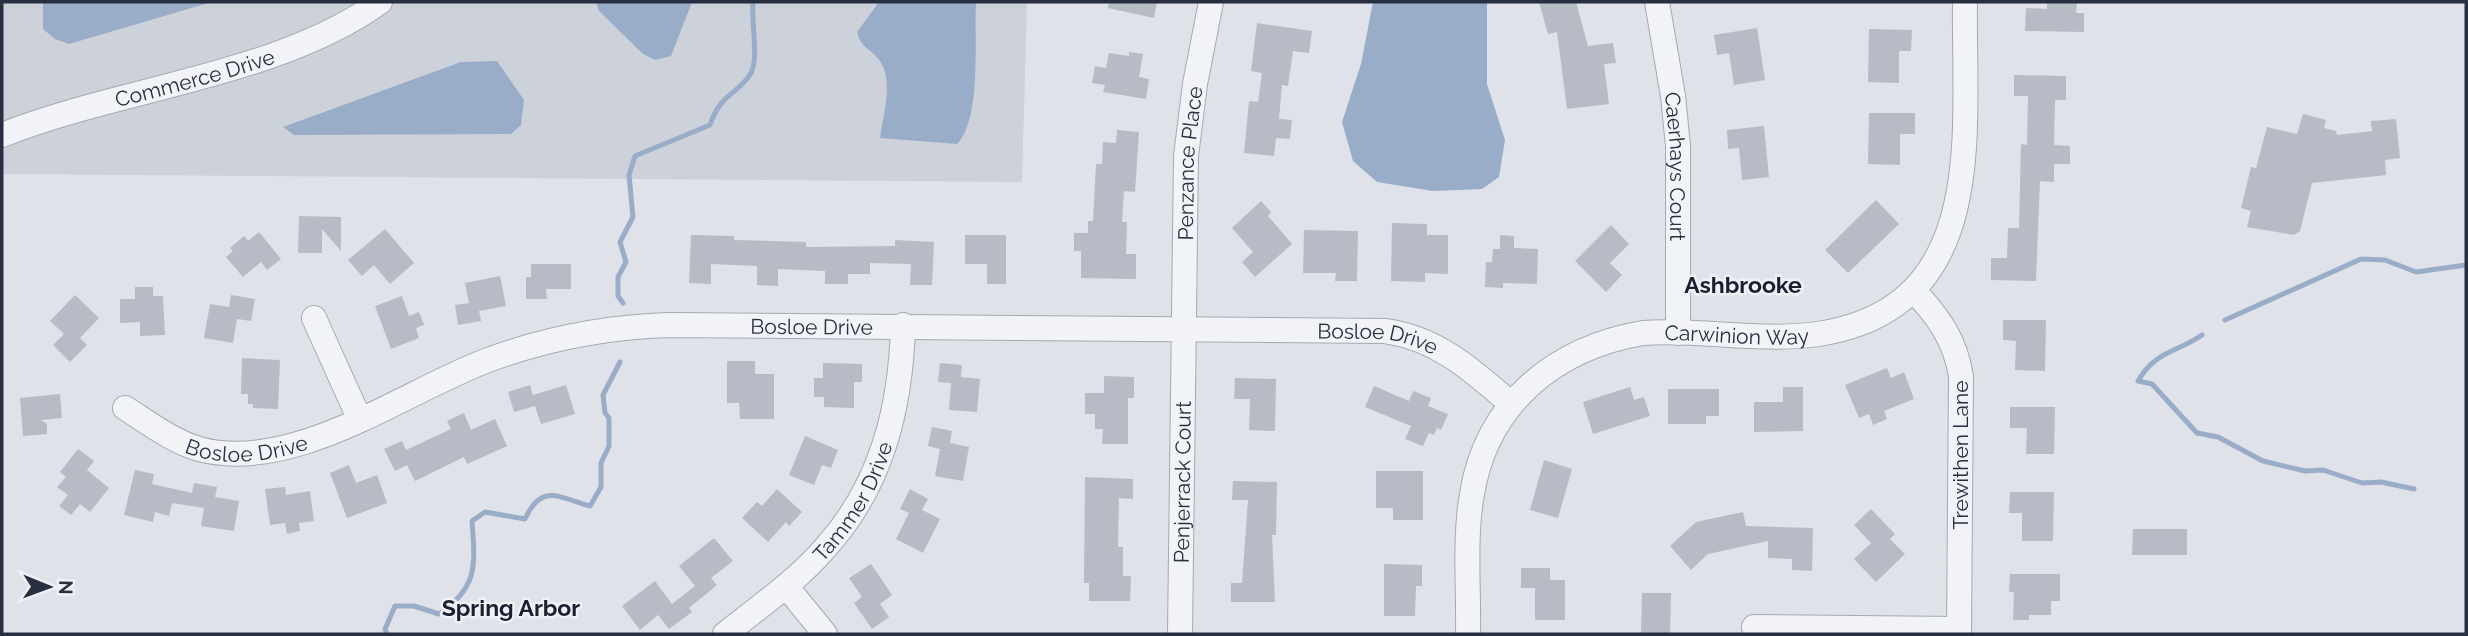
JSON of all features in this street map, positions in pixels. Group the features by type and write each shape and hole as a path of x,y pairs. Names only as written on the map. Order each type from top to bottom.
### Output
{"street":[{"name":"Commerce Drive","path":"2,135 285,50 352,20 380,2"},
{"name":"Penzance Place","path":"1184,328 1186,156 1195,84 1211,2"},
{"name":"Caerhays Court","path":"1657,2 1673,96 1678,146 1678,333"},
{"name":"Carwinion Way","path":"1468,634 1471,497 1479,464 1510,403 1558,364 1591,347 1622,337 1678,333 1819,334 1863,322 1914,290 1928,275 1944,246 1961,194 1965,2"},
{"name":"Trewithen Lane","path":"1914,290 1948,332 1959,359 1959,632"},
{"path":"314,318 359,418"},
{"name":"Bosloe Drive","path":"125,408 176,440 202,449 238,453 292,446 336,431 359,418 490,360 586,332 669,325 1365,330 1408,335 1461,361 1510,403"},
{"name":"Tammer Drive","path":"725,634 786,586 827,547 870,482 895,411 902,325"},
{"name":"Penjerrack Court","path":"1180,634 1184,328"},
{"path":"786,586 825,634"},
{"path":"1754,627 1959,632"}],"shaded area":[{"path":"2,2 1027,2 1022,182 2,174"}],"water":[{"path":"43,2 212,2 69,44 55,39 43,29"},
{"path":"596,2 692,2 671,56 655,60 643,54 599,11"},
{"path":"879,2 976,2 973,98 965,132 957,144 880,138 886,79 880,61 861,42 857,32"},
{"path":"1373,2 1487,2 1487,84 1505,140 1499,177 1482,189 1433,191 1377,182 1353,161 1342,122 1361,64"},
{"path":"497,61 524,100 521,125 511,134 294,135 283,127 461,62"}],"building":[{"path":"1109,2 1157,2 1154,18 1108,8"},
{"path":"1539,2 1576,2 1588,46 1613,43 1616,63 1604,64 1609,104 1567,109 1557,32 1548,34"},
{"path":"2047,2 2077,2 2076,13 2084,13 2084,32 2025,31 2026,8 2047,9"},
{"path":"1257,23 1312,31 1309,53 1293,51 1288,86 1282,85 1279,119 1292,120 1290,139 1276,138 1274,156 1244,153 1249,101 1258,102 1262,73 1251,71"},
{"path":"1757,28 1765,80 1734,85 1729,53 1717,55 1714,35"},
{"path":"1869,29 1912,30 1911,51 1899,51 1899,83 1868,82"},
{"path":"1129,52 1143,54 1139,77 1149,79 1146,99 1103,92 1105,85 1092,83 1095,66 1106,68 1109,53 1129,56"},
{"path":"2014,75 2066,76 2066,100 2055,100 2054,145 2070,146 2070,164 2054,164 2054,182 2040,181 2036,281 1991,280 1991,258 2007,258 2008,228 2019,228 2021,144 2027,145 2028,96 2014,96"},
{"path":"1869,113 1915,113 1915,134 1900,134 1900,165 1868,164"},
{"path":"2303,114 2326,120 2324,128 2336,131 2337,135 2372,131 2371,121 2396,119 2400,158 2385,160 2386,175 2312,183 2300,231 2294,235 2247,227 2251,211 2241,208 2251,167 2256,168 2267,127 2297,134"},
{"path":"1764,126 1769,177 1742,180 1739,148 1728,149 1727,130"},
{"path":"1117,130 1139,132 1135,192 1124,191 1122,222 1127,222 1126,254 1136,254 1136,279 1081,278 1081,251 1074,251 1074,233 1088,233 1088,221 1093,221 1096,164 1102,164 1103,142 1116,143"},
{"path":"1876,200 1899,224 1848,273 1825,250"},
{"path":"1261,201 1271,212 1268,216 1292,244 1255,277 1242,262 1253,252 1232,228"},
{"path":"299,216 341,217 341,251 322,229 322,253 298,253"},
{"path":"1392,223 1427,224 1427,235 1448,235 1448,274 1425,273 1425,282 1391,281"},
{"path":"1611,225 1629,244 1610,263 1622,275 1606,292 1575,261"},
{"path":"385,229 414,263 390,284 374,265 362,276 348,260"},
{"path":"1304,230 1358,231 1357,281 1335,281 1336,273 1303,273"},
{"path":"259,232 281,259 267,270 261,262 243,277 226,257 233,251 230,248 244,236 248,241"},
{"path":"691,235 734,236 734,240 806,242 806,247 895,246 895,240 934,242 932,285 910,285 911,264 870,263 870,274 848,274 848,284 825,284 825,271 778,269 778,286 757,285 757,266 711,264 711,284 689,283"},
{"path":"965,235 1006,235 1006,284 987,284 987,264 965,264"},
{"path":"1500,235 1514,236 1514,248 1538,249 1537,284 1503,283 1503,288 1485,287 1486,262 1492,262 1493,249 1500,249"},
{"path":"531,264 571,264 571,289 546,289 547,299 526,299 526,277 531,277"},
{"path":"500,276 506,306 479,311 481,321 458,325 455,305 469,303 465,283"},
{"path":"135,287 153,287 153,296 163,296 165,335 140,336 140,322 120,323 120,299 135,299"},
{"path":"75,295 99,318 80,338 87,345 70,362 53,345 64,334 50,321"},
{"path":"231,295 255,299 251,321 237,319 233,343 204,338 210,304 229,307"},
{"path":"402,296 409,316 419,312 424,325 416,328 419,338 391,349 375,306"},
{"path":"2003,320 2046,320 2045,371 2015,370 2016,341 2003,340"},
{"path":"242,358 280,360 278,409 253,408 253,404 248,404 248,394 241,394"},
{"path":"727,361 755,361 755,374 774,374 774,419 740,419 739,403 727,403"},
{"path":"823,363 862,364 862,382 854,382 854,408 824,407 824,397 814,397 814,378 823,378"},
{"path":"940,363 962,365 961,377 980,379 977,412 949,410 951,383 938,382"},
{"path":"1887,368 1891,378 1904,372 1914,399 1884,411 1887,419 1873,425 1869,414 1859,418 1845,385"},
{"path":"1104,376 1134,377 1134,398 1128,398 1128,444 1102,444 1103,429 1095,429 1095,414 1085,414 1085,393 1104,393"},
{"path":"1235,378 1276,379 1275,431 1249,430 1250,399 1234,399"},
{"path":"530,385 533,395 566,385 575,414 541,424 535,406 514,412 508,392"},
{"path":"1374,386 1409,401 1413,391 1431,398 1428,406 1448,414 1441,430 1437,428 1434,435 1429,433 1423,446 1405,439 1411,426 1365,407"},
{"path":"1630,387 1634,400 1644,397 1650,416 1593,434 1583,402"},
{"path":"1783,387 1803,387 1803,431 1754,432 1754,402 1783,402"},
{"path":"1668,389 1719,389 1719,416 1706,416 1706,424 1668,424"},
{"path":"60,394 62,418 41,420 47,424 47,434 23,436 20,398"},
{"path":"2010,407 2055,407 2054,454 2026,454 2027,428 2010,428"},
{"path":"464,413 471,430 495,419 507,446 467,464 464,457 415,481 407,465 395,471 384,449 402,441 406,450 451,429 447,421"},
{"path":"932,427 952,431 950,443 969,447 963,481 935,476 940,449 928,446"},
{"path":"805,436 838,450 831,468 822,465 814,485 789,475"},
{"path":"78,449 94,461 87,470 109,488 90,512 80,504 71,515 59,506 68,495 57,487 66,477 60,472"},
{"path":"1544,460 1572,469 1558,518 1530,510"},
{"path":"349,465 356,483 377,475 387,503 347,518 330,473"},
{"path":"135,470 154,474 152,484 192,493 194,483 217,487 215,497 239,501 234,531 201,526 204,508 172,503 169,516 155,512 153,522 124,515"},
{"path":"1376,471 1423,471 1423,520 1393,520 1393,508 1376,508"},
{"path":"1085,477 1133,479 1133,499 1119,498 1118,547 1123,547 1123,576 1131,576 1130,601 1089,601 1089,583 1084,583"},
{"path":"1233,481 1277,482 1276,535 1272,535 1275,602 1231,602 1231,583 1242,583 1248,500 1232,500"},
{"path":"285,487 286,495 310,491 314,521 299,523 300,531 287,534 285,523 270,525 265,489"},
{"path":"777,489 802,512 789,526 786,522 768,542 742,518 757,502 762,506"},
{"path":"910,489 928,499 922,510 940,519 923,553 896,539 909,513 900,509"},
{"path":"2010,492 2054,492 2053,541 2022,541 2022,513 2009,513"},
{"path":"1871,509 1895,534 1890,539 1905,554 1876,582 1854,559 1871,543 1854,525"},
{"path":"1743,512 1746,526 1813,528 1812,571 1792,570 1792,559 1768,558 1768,541 1708,554 1691,570 1670,546 1696,522"},
{"path":"2133,529 2187,529 2187,555 2132,555"},
{"path":"714,538 733,561 711,578 717,585 689,608 692,612 669,629 658,615 640,630 622,606 655,581 672,604 695,586 679,566"},
{"path":"871,564 892,595 880,604 889,617 872,629 854,603 862,597 849,578"},
{"path":"1384,564 1422,565 1422,586 1416,586 1415,616 1384,616"},
{"path":"1521,568 1550,568 1550,580 1565,580 1565,620 1535,620 1535,588 1521,588"},
{"path":"2010,574 2060,574 2060,601 2051,601 2051,615 2029,615 2029,620 2013,620 2014,592 2009,592"},
{"path":"1642,593 1671,593 1670,634 1641,634"}],"waterway":[{"path":"623,303 618,296 618,277 626,262 620,242 633,217 629,175 635,156 710,125 719,106 746,80 753,67 755,50 753,2"},
{"path":"2225,320 2361,259 2385,260 2416,272 2466,265"},
{"path":"2202,335 2159,358 2138,381 2152,384 2197,433 2218,437 2263,461 2305,471 2323,470 2362,483 2381,482 2414,489"},
{"path":"387,634 385,629 395,606 414,606 439,614 461,594 472,574 472,521 485,512 525,519 538,500 553,496 590,506 601,487 601,463 609,446 609,418 605,413 603,395 620,362"}],"district":[{"name":"Ashbrooke","path":"1743,284"},
{"name":"Spring Arbor","path":"511,607"}]}
